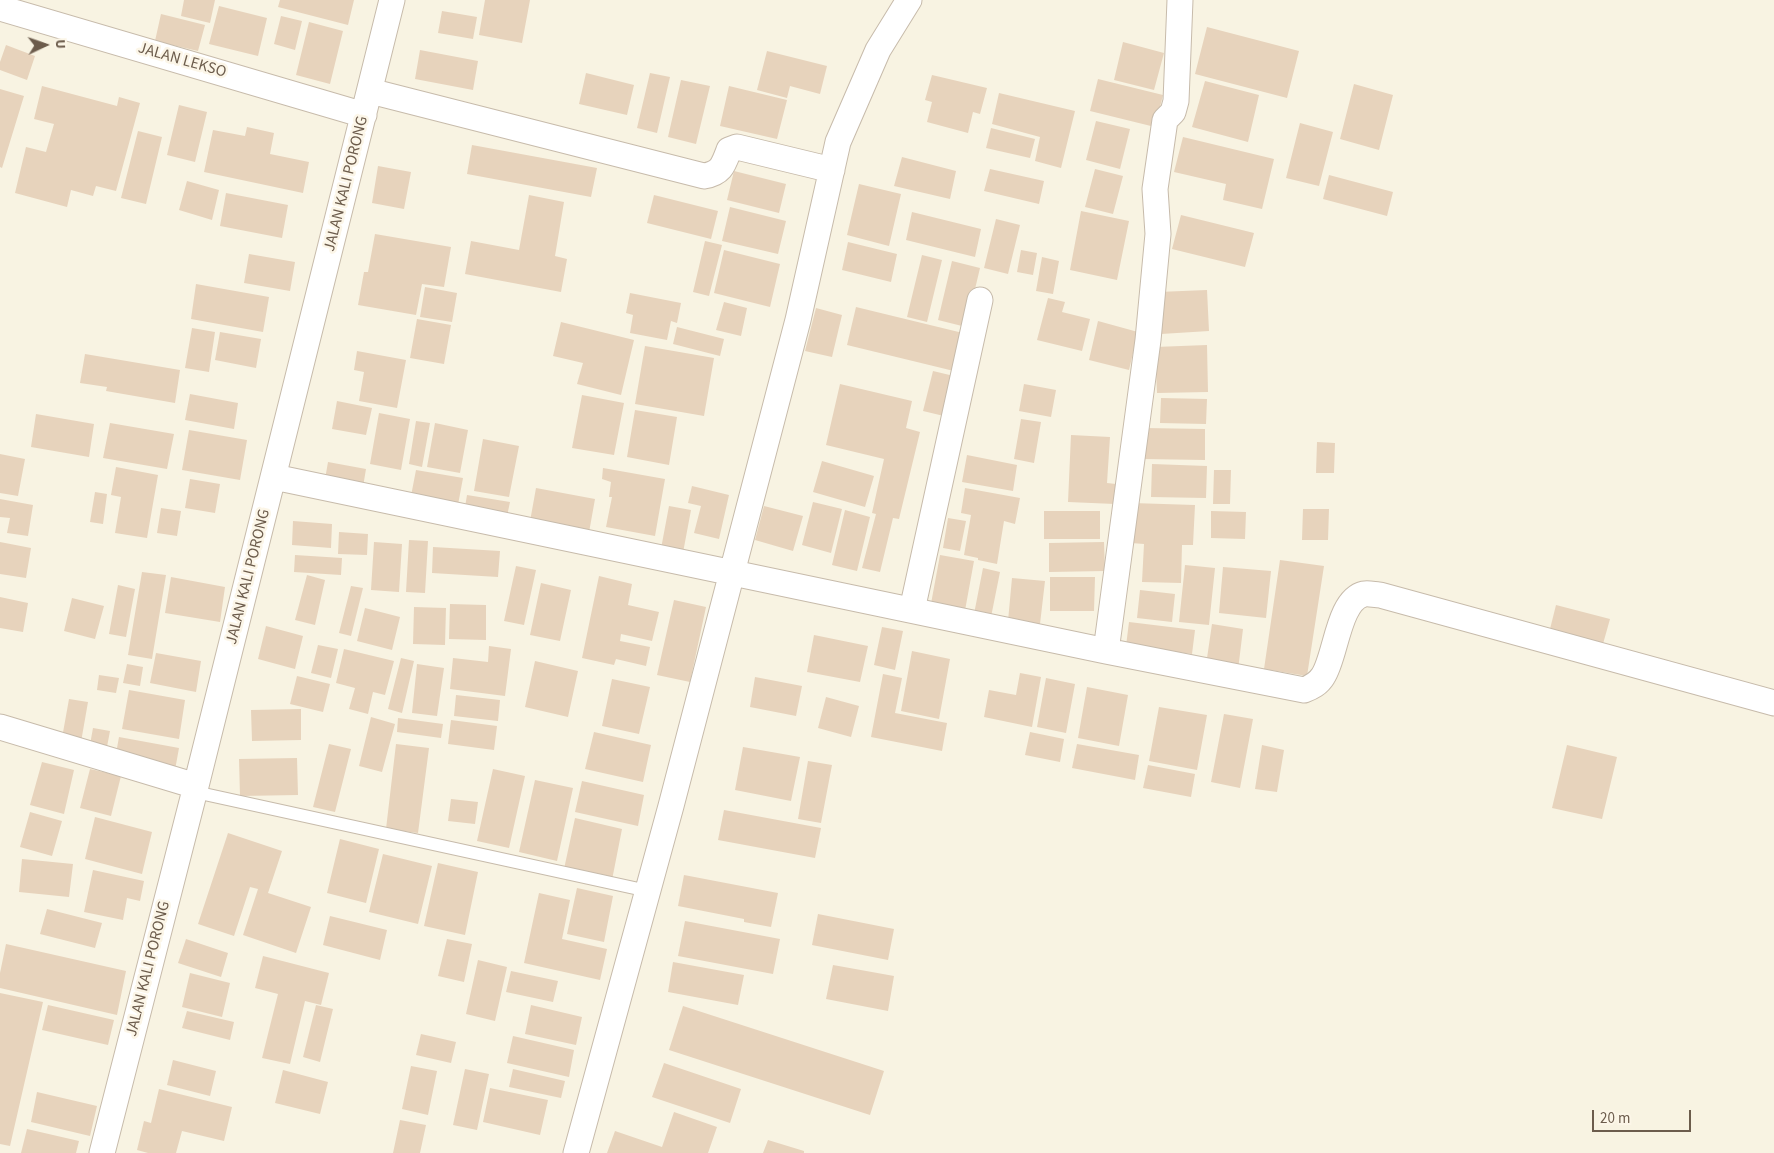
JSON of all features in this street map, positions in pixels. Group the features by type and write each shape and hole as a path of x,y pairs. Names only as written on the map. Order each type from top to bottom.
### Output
{"street":[{"name":"JALAN KALI PORONG","path":"102,1153 274,476 392,0"},
{"path":"576,1153 648,891 798,320 838,142 878,50 909,0"},
{"path":"1106,651 1148,340 1158,234 1155,189 1165,120 1173,112 1176,100 1180,0"},
{"name":"JALAN LEKSO","path":"0,8 364,115"},
{"path":"370,91 704,176 716,174 722,169 729,150 737,148 832,170"},
{"path":"912,610 980,300"},
{"path":"274,476 1106,651 1304,690 1315,685 1324,676 1340,625 1354,599 1365,594 1380,595 1774,703"},
{"path":"0,727 195,789"}],"lane":[{"path":"195,789 648,891"}],"building":[{"path":"184,0 215,0 210,23 181,16"},
{"path":"280,0 354,0 348,25 278,7"},
{"path":"485,0 530,0 522,43 479,35"},
{"path":"219,6 267,18 258,56 209,44"},
{"path":"442,11 477,17 473,39 438,33"},
{"path":"161,14 205,25 198,51 155,41"},
{"path":"281,16 302,21 295,50 274,44"},
{"path":"309,22 343,31 330,84 296,75"},
{"path":"1207,27 1299,51 1287,98 1195,74"},
{"path":"1123,42 1164,53 1154,90 1114,80"},
{"path":"6,45 35,56 27,80 0,70 0,62"},
{"path":"420,50 478,61 473,90 415,79"},
{"path":"767,51 827,66 820,94 790,86 787,98 757,90"},
{"path":"586,73 634,85 627,115 579,104"},
{"path":"650,73 670,77 657,133 637,128"},
{"path":"932,75 987,88 980,114 973,112 968,133 927,122 932,102 925,100"},
{"path":"1098,79 1163,95 1155,127 1090,111"},
{"path":"681,80 710,86 696,144 668,137"},
{"path":"1205,81 1259,95 1248,142 1192,127"},
{"path":"1354,84 1393,95 1379,150 1340,139"},
{"path":"42,86 117,106 119,97 140,103 116,191 96,186 93,196 71,190 67,207 15,193 26,147 46,152 54,124 34,119"},
{"path":"729,86 787,100 777,139 720,126"},
{"path":"0,89 24,96 2,168 0,167"},
{"path":"999,93 1075,111 1061,168 1035,161 1040,137 992,124"},
{"path":"179,105 207,112 195,162 167,155"},
{"path":"1096,121 1130,129 1120,169 1086,160"},
{"path":"1300,123 1333,132 1319,186 1286,178"},
{"path":"247,127 274,133 270,154 309,162 303,193 204,172 213,130 245,136"},
{"path":"991,128 1035,139 1030,158 986,148"},
{"path":"138,131 162,137 146,204 121,198"},
{"path":"1183,137 1274,159 1262,209 1223,200 1226,184 1174,172"},
{"path":"472,145 597,168 591,197 467,174"},
{"path":"902,157 956,171 950,199 894,186"},
{"path":"378,166 411,172 404,209 372,203"},
{"path":"990,169 1044,181 1039,204 984,191"},
{"path":"1095,169 1123,176 1113,214 1085,207"},
{"path":"734,171 786,184 779,213 727,200"},
{"path":"1329,175 1393,192 1387,216 1323,199"},
{"path":"187,181 219,190 212,220 179,210"},
{"path":"859,184 901,194 889,246 847,235"},
{"path":"226,193 288,205 282,238 220,226"},
{"path":"529,195 564,202 555,256 567,259 561,292 465,274 471,241 519,250"},
{"path":"654,195 718,211 711,239 647,223"},
{"path":"730,207 786,221 778,254 722,241"},
{"path":"1081,211 1129,221 1117,280 1070,270"},
{"path":"912,212 981,229 975,257 906,240"},
{"path":"1181,215 1254,233 1245,267 1172,249"},
{"path":"996,219 1020,225 1008,274 984,268"},
{"path":"375,234 451,247 444,287 422,284 416,315 358,305 364,272 368,272"},
{"path":"705,241 722,245 709,296 693,292"},
{"path":"848,242 897,254 891,282 842,270"},
{"path":"724,250 780,264 770,307 714,293"},
{"path":"1021,250 1037,253 1033,275 1017,272"},
{"path":"249,254 295,262 290,291 244,283"},
{"path":"922,255 942,260 927,322 907,317"},
{"path":"1042,257 1059,261 1053,294 1036,291"},
{"path":"952,261 980,268 966,327 938,320"},
{"path":"196,284 269,297 263,332 191,319"},
{"path":"425,287 457,293 452,322 420,317"},
{"path":"1207,290 1209,331 1161,334 1158,292"},
{"path":"630,293 681,303 677,323 671,321 667,340 630,333 633,315 626,313"},
{"path":"1048,298 1065,302 1062,312 1090,319 1082,351 1037,340"},
{"path":"724,302 747,308 741,336 716,330"},
{"path":"856,307 967,334 958,372 847,345"},
{"path":"816,308 842,315 832,357 805,351"},
{"path":"417,319 451,325 444,364 410,358"},
{"path":"1098,321 1138,332 1129,370 1089,360"},
{"path":"561,322 634,340 621,395 577,384 583,363 553,356"},
{"path":"677,327 724,339 720,356 673,344"},
{"path":"192,328 215,332 209,372 185,368"},
{"path":"220,332 261,339 256,368 215,360"},
{"path":"1207,345 1208,392 1157,393 1155,347"},
{"path":"645,346 714,358 704,416 635,404"},
{"path":"357,351 406,360 397,408 359,401 364,372 354,370"},
{"path":"85,354 180,370 175,403 106,391 107,387 80,383"},
{"path":"933,371 958,377 948,417 923,411"},
{"path":"840,384 912,401 906,428 920,432 899,519 893,518 880,572 862,568 876,514 872,513 884,459 826,445"},
{"path":"1024,384 1056,390 1051,417 1019,411"},
{"path":"190,394 238,403 234,429 185,420"},
{"path":"582,395 624,403 614,455 572,448"},
{"path":"1161,398 1207,399 1206,424 1160,423"},
{"path":"337,401 372,408 366,435 332,429"},
{"path":"635,410 677,417 669,465 627,457"},
{"path":"379,413 410,419 401,470 370,464"},
{"path":"36,414 94,424 89,457 31,447"},
{"path":"1021,419 1041,422 1034,463 1014,459"},
{"path":"416,421 430,423 422,467 409,464"},
{"path":"110,423 174,434 167,469 103,458"},
{"path":"435,423 468,430 460,473 427,467"},
{"path":"1144,428 1205,429 1205,460 1143,459"},
{"path":"189,430 247,440 240,480 182,470"},
{"path":"1071,435 1110,437 1107,483 1116,484 1115,504 1068,502"},
{"path":"483,439 519,446 509,497 474,491"},
{"path":"1317,442 1335,443 1334,473 1316,473"},
{"path":"0,454 25,459 18,496 0,493"},
{"path":"967,455 1017,465 1013,491 962,482"},
{"path":"822,461 874,476 865,507 813,492"},
{"path":"328,462 366,469 362,493 324,485"},
{"path":"1152,464 1207,466 1206,498 1151,497"},
{"path":"116,467 158,475 147,538 115,533 121,497 111,495"},
{"path":"603,468 665,479 655,536 606,527 612,497 609,497 611,482 602,479"},
{"path":"416,470 463,478 457,510 410,501"},
{"path":"1214,470 1231,470 1230,504 1213,504"},
{"path":"190,479 220,484 215,513 185,508"},
{"path":"692,486 729,495 719,539 694,533 701,506 688,503"},
{"path":"536,488 595,499 588,538 529,527"},
{"path":"965,488 1020,498 1015,524 1004,521 997,564 964,555 971,515 961,513"},
{"path":"95,492 107,494 103,524 90,522"},
{"path":"467,495 510,502 506,521 464,513"},
{"path":"0,499 33,505 28,536 7,533 10,518 0,517"},
{"path":"813,502 842,509 831,553 802,545"},
{"path":"1132,503 1195,505 1193,545 1182,545 1181,583 1142,582 1144,544 1131,543"},
{"path":"669,506 691,510 682,558 660,554"},
{"path":"764,506 803,516 793,551 755,540"},
{"path":"161,508 181,511 177,536 157,533"},
{"path":"1303,509 1329,509 1328,540 1302,540"},
{"path":"845,510 870,517 857,571 832,565"},
{"path":"1044,511 1100,511 1100,539 1044,539"},
{"path":"1211,511 1246,512 1245,539 1211,538"},
{"path":"948,518 966,521 960,551 943,548"},
{"path":"293,521 332,524 331,548 292,545"},
{"path":"339,532 368,534 367,555 338,554"},
{"path":"409,540 428,541 425,593 406,592"},
{"path":"0,542 31,548 26,578 0,574"},
{"path":"374,542 402,544 399,592 371,590"},
{"path":"1104,542 1105,571 1049,572 1049,543"},
{"path":"433,547 500,551 498,577 432,573"},
{"path":"295,555 342,558 341,575 294,572"},
{"path":"940,555 974,561 964,616 930,609"},
{"path":"1280,560 1324,566 1307,676 1264,669"},
{"path":"1185,565 1215,568 1209,625 1179,622"},
{"path":"516,566 536,570 524,625 504,621"},
{"path":"1223,567 1271,571 1266,618 1219,613"},
{"path":"983,568 1000,572 991,617 974,614"},
{"path":"142,572 166,575 152,659 128,655"},
{"path":"307,575 325,580 315,625 295,620"},
{"path":"599,576 632,584 628,605 659,612 652,641 621,634 620,641 650,647 646,666 616,659 614,665 582,658"},
{"path":"171,577 225,587 220,622 165,613"},
{"path":"1050,577 1095,577 1094,611 1050,611"},
{"path":"1012,578 1045,581 1040,624 1008,621"},
{"path":"541,583 571,590 560,641 530,635"},
{"path":"118,585 135,589 126,637 109,634"},
{"path":"351,586 363,588 351,636 339,633"},
{"path":"1140,590 1175,594 1172,622 1137,618"},
{"path":"0,597 28,603 23,632 0,628"},
{"path":"72,598 104,606 95,639 64,631"},
{"path":"674,600 706,607 690,682 657,675"},
{"path":"450,604 486,605 486,640 449,639"},
{"path":"1556,605 1610,619 1601,651 1548,637"},
{"path":"414,607 446,608 445,645 413,644"},
{"path":"365,608 400,617 392,650 357,641"},
{"path":"1129,622 1195,630 1192,654 1126,646"},
{"path":"1212,624 1243,629 1238,670 1206,665"},
{"path":"266,626 303,636 295,669 258,659"},
{"path":"882,627 903,631 895,670 874,665"},
{"path":"814,635 868,646 860,682 807,672"},
{"path":"318,645 338,649 331,678 311,673"},
{"path":"489,646 511,649 505,696 450,689 453,658 488,662"},
{"path":"344,649 394,661 385,695 373,692 368,714 349,709 355,688 336,683"},
{"path":"912,651 950,659 939,719 901,711"},
{"path":"156,653 201,661 196,692 150,683"},
{"path":"401,658 414,661 402,713 388,709"},
{"path":"535,661 578,671 568,717 525,707"},
{"path":"127,664 143,667 140,686 123,683"},
{"path":"417,664 444,668 437,716 412,713"},
{"path":"1020,673 1041,677 1032,727 984,717 989,690 1016,695"},
{"path":"883,674 902,678 895,713 947,723 942,751 871,737"},
{"path":"99,675 119,678 116,693 97,690"},
{"path":"297,676 330,684 323,712 290,704"},
{"path":"755,677 802,686 796,716 750,707"},
{"path":"1046,678 1075,684 1066,733 1037,727"},
{"path":"612,679 650,687 639,734 602,726"},
{"path":"1087,687 1128,695 1119,746 1078,738"},
{"path":"129,690 185,700 179,739 122,729"},
{"path":"456,695 500,700 498,721 454,716"},
{"path":"826,697 859,706 851,737 818,728"},
{"path":"69,699 88,702 81,742 62,738"},
{"path":"1159,707 1207,715 1197,770 1149,761"},
{"path":"301,709 301,740 252,741 251,710"},
{"path":"1224,714 1253,719 1240,788 1211,782"},
{"path":"371,717 395,724 382,772 359,766"},
{"path":"398,718 443,724 441,738 397,732"},
{"path":"451,720 497,726 494,750 448,744"},
{"path":"93,728 110,731 106,752 89,750"},
{"path":"594,732 651,745 643,782 585,769"},
{"path":"1030,732 1064,739 1060,762 1025,755"},
{"path":"119,737 179,748 175,770 115,759"},
{"path":"329,744 351,749 335,812 313,807"},
{"path":"396,744 429,748 418,833 386,829"},
{"path":"1077,744 1139,755 1135,780 1072,768"},
{"path":"1262,745 1284,750 1277,792 1255,789"},
{"path":"1567,745 1617,757 1602,819 1552,808"},
{"path":"743,747 800,757 791,801 735,790"},
{"path":"297,758 298,795 240,796 239,759"},
{"path":"808,761 832,765 821,823 798,819"},
{"path":"42,762 74,770 64,814 30,805"},
{"path":"1148,765 1195,774 1191,797 1143,788"},
{"path":"90,769 121,776 111,816 80,808"},
{"path":"493,769 525,776 509,848 477,841"},
{"path":"535,780 573,788 557,861 519,852"},
{"path":"582,781 644,795 638,826 575,812"},
{"path":"451,799 478,802 475,824 448,821"},
{"path":"724,810 821,828 815,858 718,840"},
{"path":"30,812 62,821 52,856 20,847"},
{"path":"95,817 152,832 142,874 85,859"},
{"path":"575,818 622,829 612,880 564,869"},
{"path":"228,833 282,851 268,893 311,907 296,953 243,935 258,889 250,887 234,936 198,924"},
{"path":"340,839 379,849 366,903 327,893"},
{"path":"383,854 432,866 418,924 369,912"},
{"path":"22,859 73,864 69,897 19,892"},
{"path":"438,863 478,872 465,935 424,926"},
{"path":"93,870 144,881 140,901 127,898 123,920 84,912"},
{"path":"684,875 778,893 771,927 744,922 744,919 678,906"},
{"path":"577,888 613,896 604,942 567,934"},
{"path":"539,893 570,900 562,939 607,949 600,980 524,963"},
{"path":"47,909 102,923 95,948 40,934"},
{"path":"818,914 894,929 888,960 812,945"},
{"path":"330,916 387,930 380,960 323,945"},
{"path":"685,921 780,939 773,974 678,956"},
{"path":"186,939 228,953 221,977 178,963"},
{"path":"447,939 472,944 464,982 438,976"},
{"path":"6,944 126,971 117,1015 0,988 0,973"},
{"path":"263,956 329,973 321,1005 305,1001 290,1064 262,1058 278,994 255,988"},
{"path":"478,960 507,967 495,1021 466,1014"},
{"path":"673,962 744,975 738,1005 668,992"},
{"path":"833,965 894,976 888,1011 826,999"},
{"path":"511,971 558,981 553,1002 506,992"},
{"path":"190,973 230,983 222,1017 182,1007"},
{"path":"0,993 43,1002 10,1146 0,1144"},
{"path":"48,1005 114,1020 108,1045 42,1030"},
{"path":"316,1005 333,1009 320,1062 303,1057"},
{"path":"531,1005 582,1017 576,1045 525,1034"},
{"path":"683,1006 884,1071 870,1115 669,1050"},
{"path":"187,1011 234,1022 230,1040 182,1028"},
{"path":"421,1034 456,1042 451,1063 416,1055"},
{"path":"513,1036 574,1050 569,1077 507,1063"},
{"path":"173,1060 216,1071 210,1096 167,1085"},
{"path":"664,1063 741,1089 730,1123 652,1097"},
{"path":"411,1066 437,1071 428,1115 402,1109"},
{"path":"465,1069 489,1074 477,1130 453,1125"},
{"path":"513,1069 565,1081 561,1098 509,1087"},
{"path":"283,1070 328,1082 320,1114 275,1103"},
{"path":"490,1088 548,1100 540,1135 483,1122"},
{"path":"159,1089 232,1107 224,1141 182,1131 176,1153 148,1153 137,1150 144,1121 151,1123"},
{"path":"37,1092 97,1106 90,1136 31,1122"},
{"path":"674,1112 717,1127 708,1153 607,1153 615,1131 662,1147"},
{"path":"400,1120 426,1125 420,1153 393,1153"},
{"path":"27,1129 79,1141 76,1153 21,1153"},
{"path":"768,1140 804,1151 804,1153 763,1153"}]}
